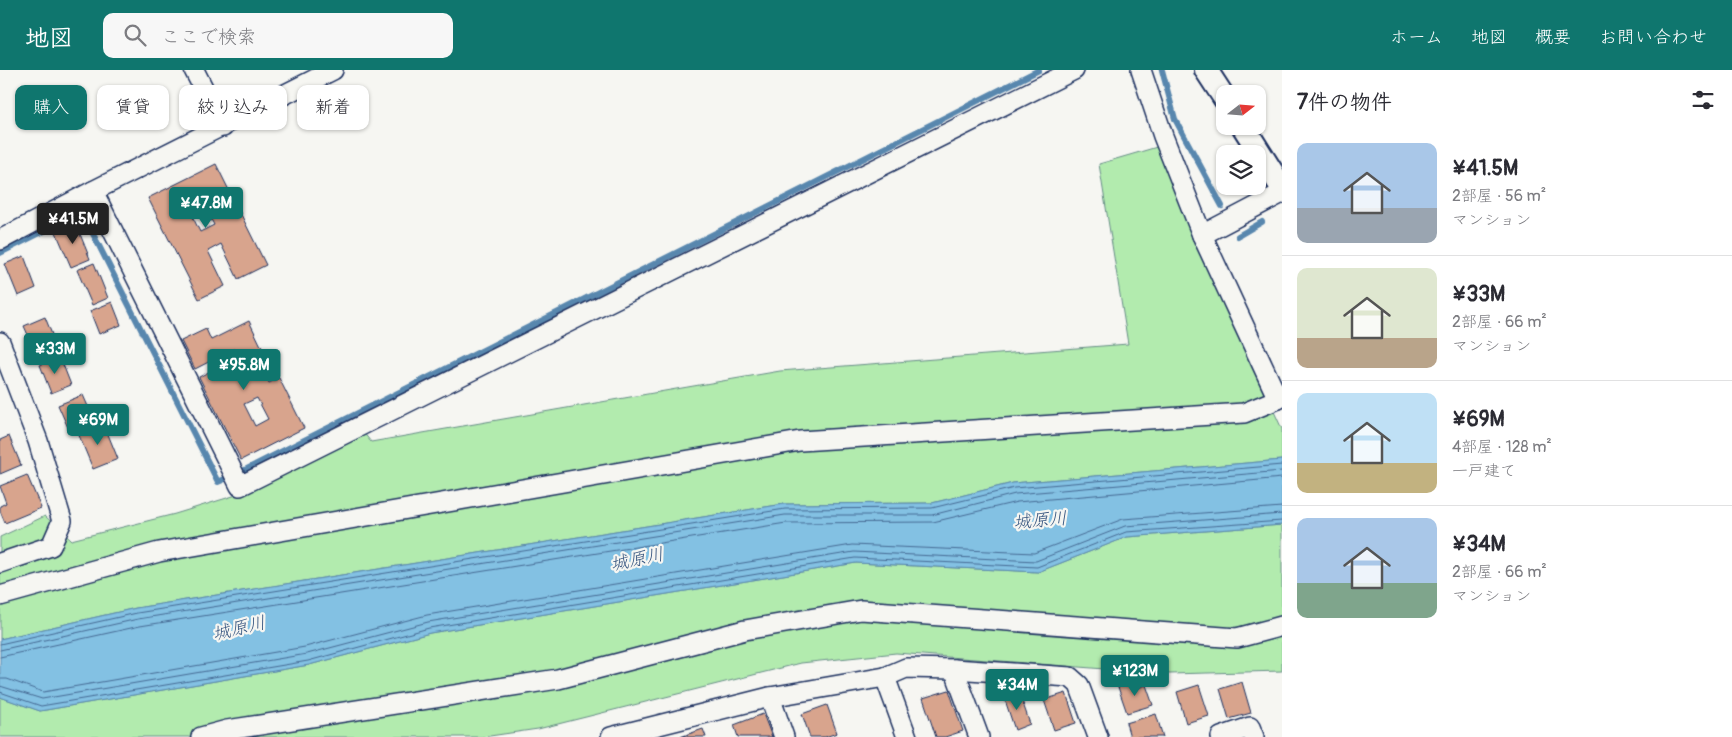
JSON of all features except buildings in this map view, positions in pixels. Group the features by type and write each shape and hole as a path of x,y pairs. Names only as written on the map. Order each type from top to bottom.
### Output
{"street":[{"path":"194,70 202,85"},
{"path":"287,93 333,70"},
{"path":"93,191 236,478 1074,70"},
{"path":"0,596 158,552 800,441 1244,413 1280,396 1202,235 1162,136 1141,70"},
{"path":"1206,70 1216,85"},
{"path":"0,240 214,130"},
{"path":"1249,135 1282,188"},
{"path":"1202,235 1282,193"},
{"path":"0,342 38,441 62,520 51,546 0,563"},
{"path":"201,737 227,730 558,679 745,630 861,610 1237,638 1282,626"},
{"path":"611,737 640,734 770,697 885,677 906,668 954,669 1070,677 1079,685 1098,737"},
{"path":"954,669 978,737"},
{"path":"885,677 907,737"},
{"path":"770,697 784,737"},
{"path":"1221,737 1250,727 1254,737"}],"green space":[{"path":"1157,147 1203,257 1282,429 1282,460 1013,483 932,503 784,504 136,608 0,639 0,537 45,516 71,540 175,514 243,493 363,432 371,442 780,371 1128,344 1099,164"},
{"path":"1282,525 1282,671 1170,674 896,653 801,663 538,729 483,737 0,737 0,697 40,711 309,665 430,633 856,563 1038,572 1127,537"}],"water":[{"name":"城原川","path":"1282,460 1282,525 1127,537 1038,572 856,563 430,633 309,665 40,711 0,697 0,639 136,608 784,504 932,503 1013,483"}],"waterway":[{"path":"0,253 82,212 218,482 1039,70"},
{"path":"1162,70 1175,119 1222,206"},
{"path":"1238,236 1262,222"}]}
